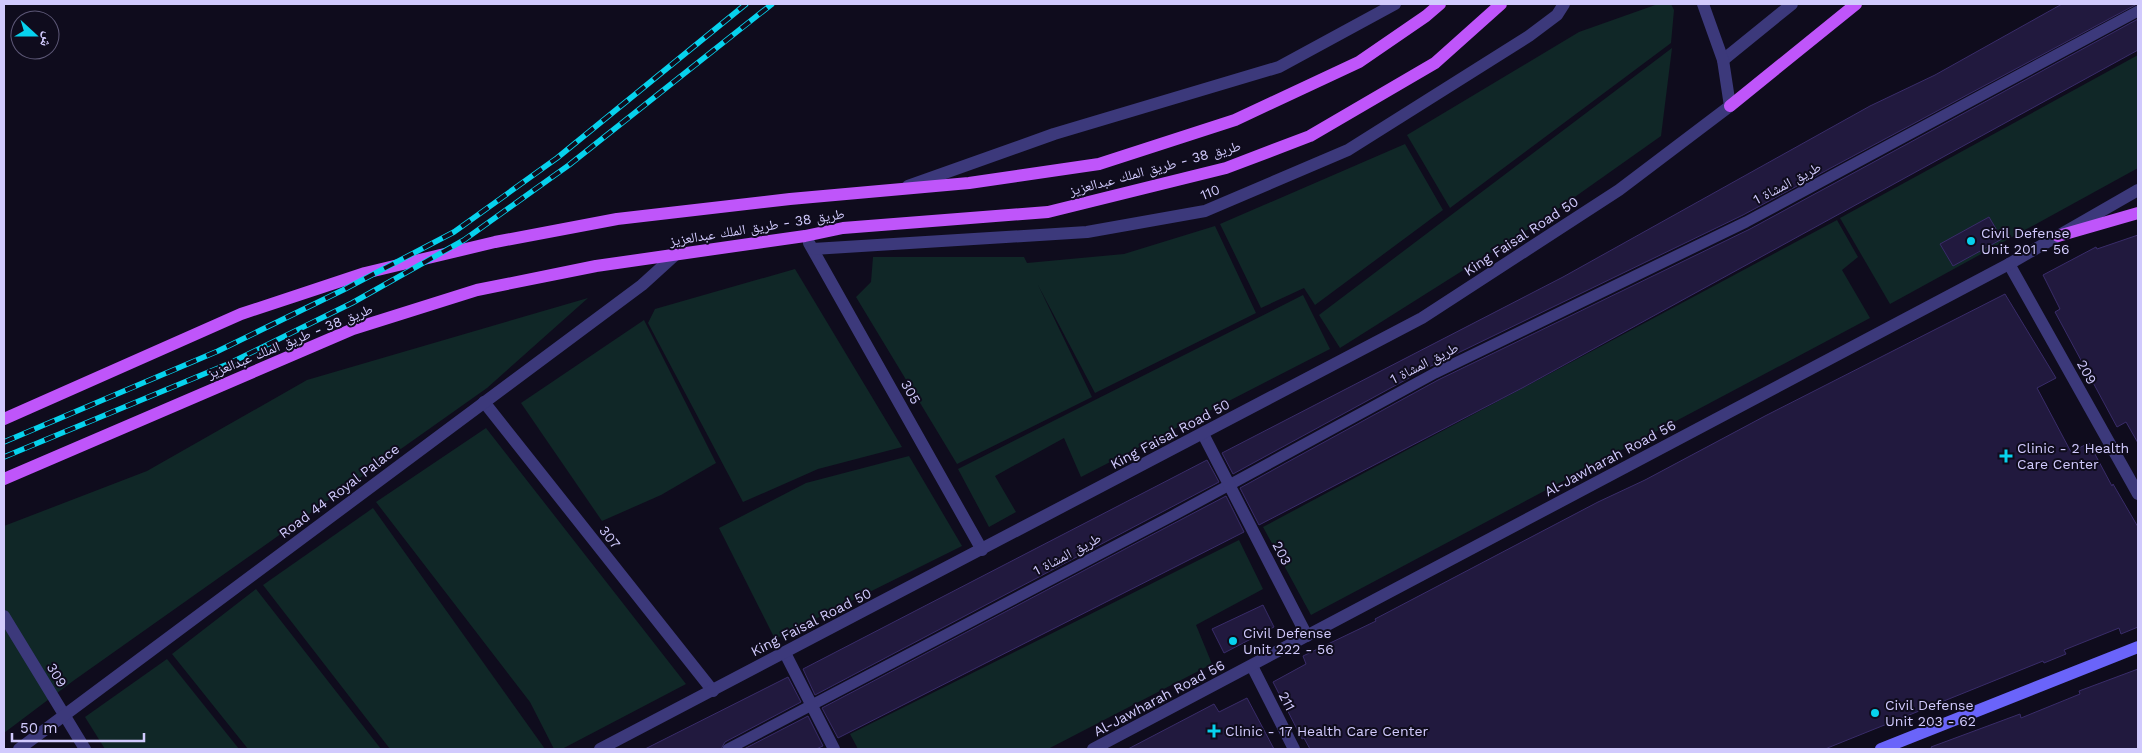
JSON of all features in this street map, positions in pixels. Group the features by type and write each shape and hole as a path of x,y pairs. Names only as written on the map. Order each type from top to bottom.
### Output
{"main road":[{"name":"طريق 38 - طريق الملك عبدالعزيز","path":"4,419 241,314 365,274 495,242 617,219 783,200 968,183 1099,164 1235,120 1359,62 1426,16 1440,4"},
{"name":"طريق 38 - طريق الملك عبدالعزيز","path":"4,479 353,329 477,290 596,266 805,236 843,228 1048,212 1226,168 1310,136 1435,63 1501,4"},
{"path":"1730,106 1856,4"},
{"path":"2058,236 2138,213"},
{"path":"1881,749 2138,647"}],"street":[{"path":"900,189 1054,134 1279,67 1396,4"},
{"name":"110","path":"813,249 1087,232 1205,211 1348,150 1529,36 1560,7 1571,4"},
{"path":"1703,4 1723,60 1730,106"},
{"path":"1723,60 1792,4"},
{"name":"طريق المشاة 1","path":"728,749 1230,485 1435,373 1746,222 2138,11"},
{"name":"King Faisal Road 50","path":"600,749 1422,318 1619,190 1730,106"},
{"name":"Al-Jawharah Road 56","path":"1093,749 2009,264 2138,190"},
{"name":"305","path":"805,236 982,550"},
{"name":"Road 44 Royal Palace","path":"19,749 642,285 675,255"},
{"name":"209","path":"2009,264 2138,494"},
{"name":"307","path":"484,402 713,690"},
{"name":"203","path":"1203,434 1307,636"},
{"name":"309","path":"4,616 85,749"},
{"path":"785,653 834,749"},
{"name":"211","path":"1252,666 1294,749"}],"green space":[{"path":"1658,4 1671,4 1674,10 1671,43 1450,208 1407,135 1579,32"},
{"path":"1672,48 1661,136 1538,223 1340,348 1319,315"},
{"path":"2138,55 2138,168 1890,304 1840,218"},
{"path":"1405,144 1443,210 1315,305 1304,288 1261,308 1220,224"},
{"path":"1837,220 1858,257 1842,270 1870,318 1311,615 1263,527"},
{"path":"1215,226 1256,313 1095,393 1038,285 1092,397 957,464 856,297 871,282 873,257 1024,257 1027,263 1124,254"},
{"path":"795,269 902,447 818,469 743,502 648,323 655,309"},
{"path":"1303,295 1330,349 1081,477 1064,438 995,476 1016,512 989,527 958,469"},
{"path":"588,298 487,388 73,681 4,733 4,526 147,471 307,380"},
{"path":"644,320 716,463 661,495 602,521 521,403"},
{"path":"486,428 686,684 562,749 554,749 530,702 376,502"},
{"path":"909,456 962,546 775,639 719,528 806,483"},
{"path":"373,508 545,749 390,749 263,585"},
{"path":"1239,540 1263,589 1196,625 1212,664 1048,749 858,749 850,734"},
{"path":"256,589 381,749 248,749 172,654"},
{"path":"167,659 239,749 105,749 85,717"}],"building":[{"path":"2062,4 2137,4 1743,215 1431,366 1233,474 1222,453 1563,277 1870,106 1935,75"},
{"path":"2138,19 2138,50 1524,387 1259,525 1240,488 1438,380 1750,229"},
{"name":"Civil Defense Unit 201 - 56","path":"1989,217 2002,239 1953,266 1940,244"},
{"path":"2138,235 2138,443 2126,422 2117,427 2055,312 2060,309 2043,275 2096,247 2097,249"},
{"path":"2005,294 2056,378 2037,388 2071,452 2089,443 2112,486 2113,484 2138,527 2138,627 2121,634 2119,628 2064,650 2066,654 2044,663 2043,661 1825,749 1310,749 1304,738 1302,739 1273,682 1306,664 1303,656 1376,621 1375,619 1598,502 1645,480 1765,416"},
{"path":"1207,460 1219,482 815,695 803,669"},
{"path":"1226,496 1244,532 838,738 822,708"},
{"name":"Civil Defense Unit 222 - 56","path":"1263,605 1274,627 1224,653 1212,629"},
{"path":"2138,669 2138,749 1932,749 1931,747 2020,714 2021,718 2080,694 2079,691"},
{"path":"788,677 801,702 725,742 721,749 645,749"},
{"name":"Clinic - 17 Health Care Center","path":"1247,698 1274,749 1128,749 1214,704 1219,712"},
{"path":"808,716 823,746 816,749 744,749"}],"railway":[{"path":"4,442 218,351 343,290 454,232 557,158 746,4"},
{"path":"4,457 228,364 352,303 464,240 569,165 772,4"}],"place":[{"name":"Civil Defense Unit 201 - 56","path":"1971,241"},
{"name":"Clinic - 2 Health Care Center","path":"2006,456"},
{"name":"Civil Defense Unit 222 - 56","path":"1233,641"},
{"name":"Civil Defense Unit 203 - 62","path":"1875,713"},
{"name":"Clinic - 17 Health Care Center","path":"1214,731"}]}
